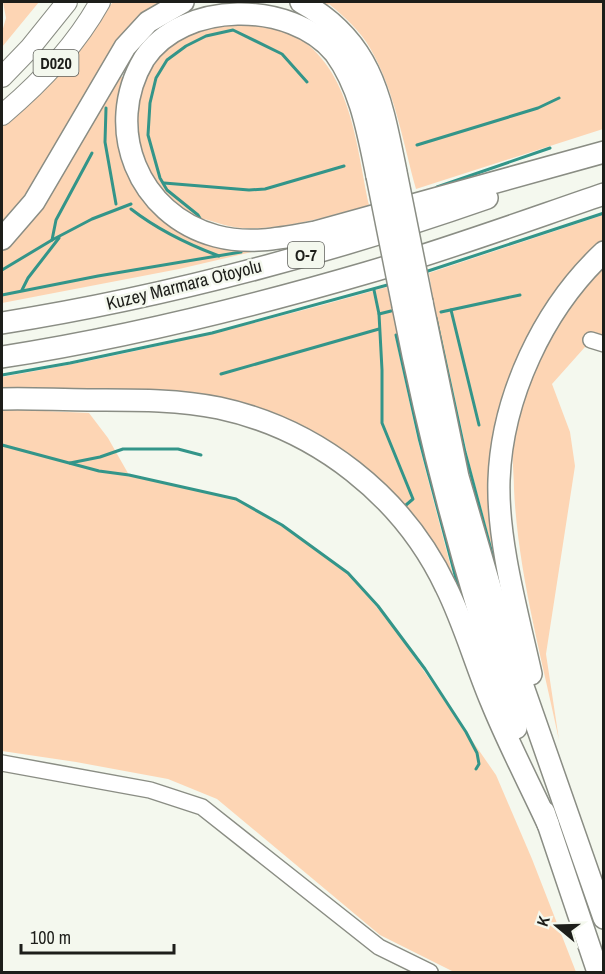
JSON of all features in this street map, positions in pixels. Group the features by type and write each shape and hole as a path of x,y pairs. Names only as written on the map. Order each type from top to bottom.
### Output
{"highway":[{"name":"D020","path":"2,76 30,48 67,2"},
{"name":"D020","path":"2,115 52,68 100,2"},
{"path":"2,239 34,202 125,47 148,22 183,2"},
{"path":"300,2 331,21 345,34 364,62 377,89 386,174 413,304 458,477 500,618 603,918"},
{"path":"386,174 350,76 334,51 317,34 275,11 229,7 208,11 181,22 160,39 144,57 132,83 126,109 128,146 137,172 156,200 190,226 216,236 243,241 272,240 315,232 603,152"},
{"name":"Kuzey Marmara Otoyolu","path":"2,323 76,311 211,280 332,248 448,212 603,158"},
{"name":"Kuzey Marmara Otoyolu","path":"2,357 56,349 258,303 367,273 603,194"},
{"path":"580,851 534,687 509,572 499,480 511,407 529,359 548,323 569,291 603,252"},
{"path":"413,304 420,393 482,629 598,972"},
{"path":"2,399 154,401 218,408 261,420 294,433 334,457 368,482 411,528 446,586 491,703 548,824"}],"street":[{"path":"2,763 150,790 202,807 380,947 430,972"}],"shaded area":[{"path":"3,2 39,2 2,47 2,32 6,18"},
{"path":"113,2 159,2 131,25 105,60 32,185 2,225 2,126 40,94"},
{"path":"321,2 603,2 603,129 416,189 398,117 379,65 357,30 329,4 327,6"},
{"path":"227,20 280,27 313,50 328,67 340,88 348,110 369,205 292,225 239,228 192,216 169,199 158,186 143,157 137,126 138,109 146,77 158,55 176,38 196,28"},
{"path":"115,77 124,77 118,97 117,138 127,173 139,192 256,251 179,269 2,303 2,252 34,215 62,176"},
{"path":"603,215 603,240 593,250 518,363 500,578 469,462 429,273"},
{"path":"603,267 603,352 585,347 552,384 570,432 575,466 546,654 559,740 520,553 516,521 513,448 523,400 544,350 572,304"},
{"path":"387,287 417,437 456,587 432,545 405,508 375,476 340,449 303,427 262,410 218,398 170,390 2,387 2,377 99,359 196,337"},
{"path":"2,409 89,413 108,438 129,475 236,499 298,536 348,573 394,628 496,775 576,972 454,972 380,935 217,799 168,779 2,751"}],"waterway":[{"path":"201,220 167,190 160,178 148,135 150,103 156,78 167,60 186,46 206,36 233,30 282,54 307,82"},
{"path":"417,145 538,108 559,98"},
{"path":"106,108 105,142 116,204"},
{"path":"437,187 550,148"},
{"path":"52,240 56,220 92,153"},
{"path":"164,183 249,190 265,189 344,166"},
{"path":"2,270 92,219 131,204"},
{"path":"131,209 173,236 219,256"},
{"path":"425,272 604,213"},
{"path":"22,290 28,278 59,238"},
{"path":"2,295 241,252"},
{"path":"2,375 212,333 391,284"},
{"path":"374,290 379,314 382,423 413,499 406,505"},
{"path":"441,312 520,295"},
{"path":"451,310 479,425"},
{"path":"379,314 391,311"},
{"path":"436,318 465,452 499,580"},
{"path":"221,374 379,329"},
{"path":"396,335 419,438 459,590"},
{"path":"2,445 99,471 129,475 236,499 282,525 348,573 378,606 425,669 466,732 477,753 479,764 476,769"},
{"path":"70,463 100,457 123,449 178,449 201,455"}]}
